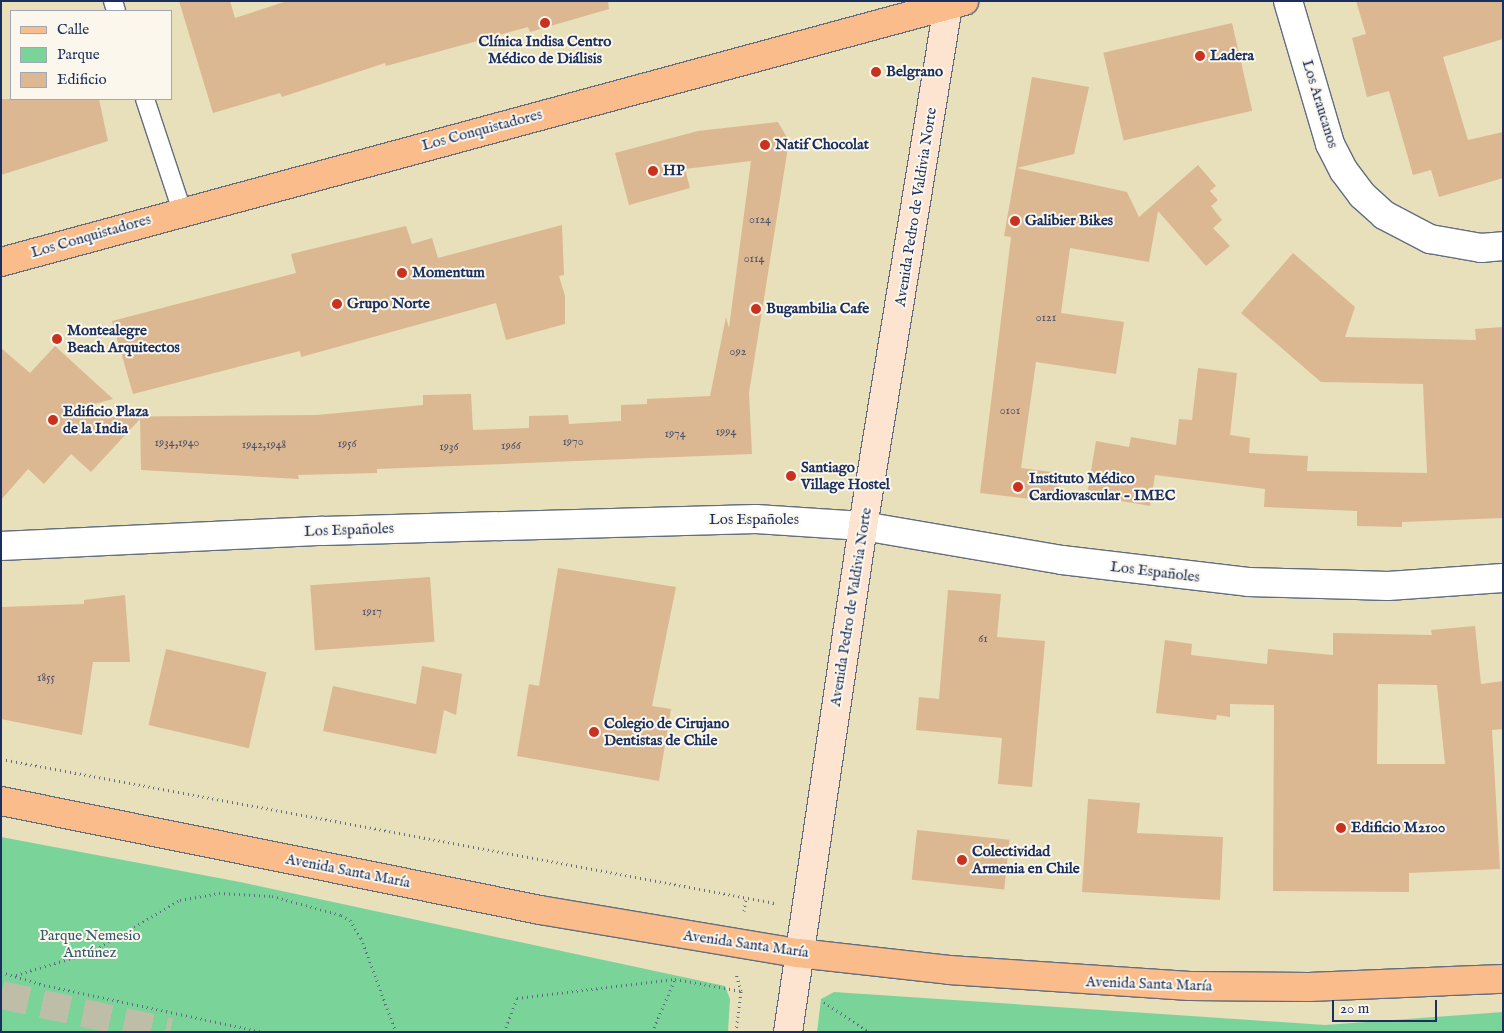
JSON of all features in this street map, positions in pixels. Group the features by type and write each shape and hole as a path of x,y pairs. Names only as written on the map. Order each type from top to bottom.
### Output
{"main road":[{"name":"Los Conquistadores","path":"1,262 182,211 956,3"},
{"name":"Avenida Pedro de Valdivia Norte","path":"788,1032 798,952 863,526 956,3"},
{"name":"Avenida Santa María","path":"1,801 540,910 798,952 958,971 1189,986 1309,987 1503,980"}],"street":[{"name":"Los Araucanos","path":"1288,1 1330,144 1344,171 1362,195 1384,215 1430,239 1473,248 1503,246"},
{"name":"Los Españoles","path":"1,546 600,521 756,519 863,526 1062,560 1248,582 1388,586 1503,578"}],"lane":[{"path":"145,100 182,211"}],"path":[{"path":"1,760 746,899 805,907"},
{"path":"16,975 91,952 180,900 219,893 272,896 341,915 350,920 361,938 396,1032"},
{"path":"1,972 44,985 264,1032"},
{"path":"504,1032 517,998 675,979"},
{"path":"736,1032 741,991"}],"green space":[{"name":"Parque Nemesio Antúnez","path":"1,837 240,882 725,986 730,999 728,1032 1,1032"},
{"path":"834,992 1325,1025 1503,1012 1503,1032 817,1032 821,999"}],"building":[{"path":"179,1 230,1 235,18 287,1 608,1 609,9 530,32 528,27 386,66 385,63 282,97 280,93 213,113"},
{"path":"1356,1 1503,1 1503,39 1443,57 1468,140 1503,132 1503,178 1439,197 1431,170 1413,175 1389,91 1367,97 1352,38 1366,34"},
{"path":"1232,23 1252,111 1124,140 1103,53"},
{"path":"1032,77 1089,87 1074,154 1017,168 1127,192 1139,217 1198,165 1216,186 1210,191 1218,200 1211,206 1222,220 1213,228 1230,246 1206,266 1158,211 1149,262 1070,248 1061,313 1124,322 1116,374 1036,362 1021,468 1060,473 1057,502 980,493 1011,237 1004,236"},
{"path":"1,99 99,100 108,141 1,175"},
{"path":"778,122 789,141 749,393 752,454 377,469 377,473 298,475 299,479 141,470 140,419 91,472 71,454 44,484 28,469 1,500 1,348 30,373 55,346 113,399 83,407 84,417 317,415 423,405 423,395 471,394 473,430 529,428 529,416 568,415 569,424 621,421 621,405 647,404 647,399 710,396 726,317 729,328 751,161 685,169 690,188 629,205 615,153 698,131"},
{"path":"562,225 564,275 559,276 565,296 565,324 506,340 496,303 301,357 300,351 133,394 112,321 296,273 291,254 406,226 412,244 432,238 438,258"},
{"path":"1293,253 1355,307 1345,337 1476,340 1475,329 1503,327 1503,518 1402,522 1402,527 1357,526 1357,511 1264,507 1265,489 1155,475 1150,506 1087,495 1096,441 1129,447 1131,437 1176,445 1179,419 1192,420 1198,368 1237,373 1230,435 1250,438 1249,453 1308,456 1307,471 1427,473 1423,384 1321,382 1241,313"},
{"path":"558,568 676,587 652,706 671,709 659,781 517,756 529,684 539,686"},
{"path":"430,577 435,642 315,650 310,585"},
{"path":"948,590 1001,594 997,637 1045,641 1032,787 998,784 1002,738 916,730 919,697 939,699"},
{"path":"125,595 130,662 93,662 82,735 1,719 1,607 84,604 84,600"},
{"path":"1475,626 1481,684 1503,681 1503,729 1492,730 1500,869 1409,873 1409,892 1273,891 1274,705 1230,704 1230,717 1217,715 1216,720 1156,713 1165,640 1192,644 1191,655 1267,664 1268,649 1333,655 1333,633 1432,635 1431,630","holes":["1378,684 1437,685 1445,764 1377,764"]},
{"path":"166,649 266,672 249,748 148,725"},
{"path":"422,666 462,674 456,715 444,710 436,754 323,731 333,686 416,704"},
{"path":"1088,799 1140,803 1137,833 1223,837 1220,900 1082,892"},
{"name":"Colectividad Armenia en Chile","path":"917,830 1009,840 1004,889 912,880"}],"tunnel":[{"path":"1,995 170,1032"}],"place":[{"name":"Clínica Indisa Centro Médico de Diálisis","path":"545,23"},
{"name":"Ladera","path":"1200,56"},
{"name":"Belgrano","path":"876,72"},
{"name":"Natif Chocolat","path":"765,145"},
{"name":"HP","path":"653,171"},
{"name":"Galibier Bikes","path":"1015,221"},
{"name":"Momentum","path":"402,273"},
{"name":"Grupo Norte","path":"337,304"},
{"name":"Bugambilia Cafe","path":"756,309"},
{"name":"Montealegre Beach Arquitectos","path":"57,339"},
{"name":"Edificio Plaza de la India","path":"53,420"},
{"name":"Santiago Village Hostel","path":"791,476"},
{"name":"Instituto Médico Cardiovascular - IMEC","path":"1018,487"},
{"name":"Colegio de Cirujano Dentistas de Chile","path":"594,732"},
{"name":"Edificio M2100","path":"1341,828"},
{"name":"Colectividad Armenia en Chile","path":"962,860"}]}
